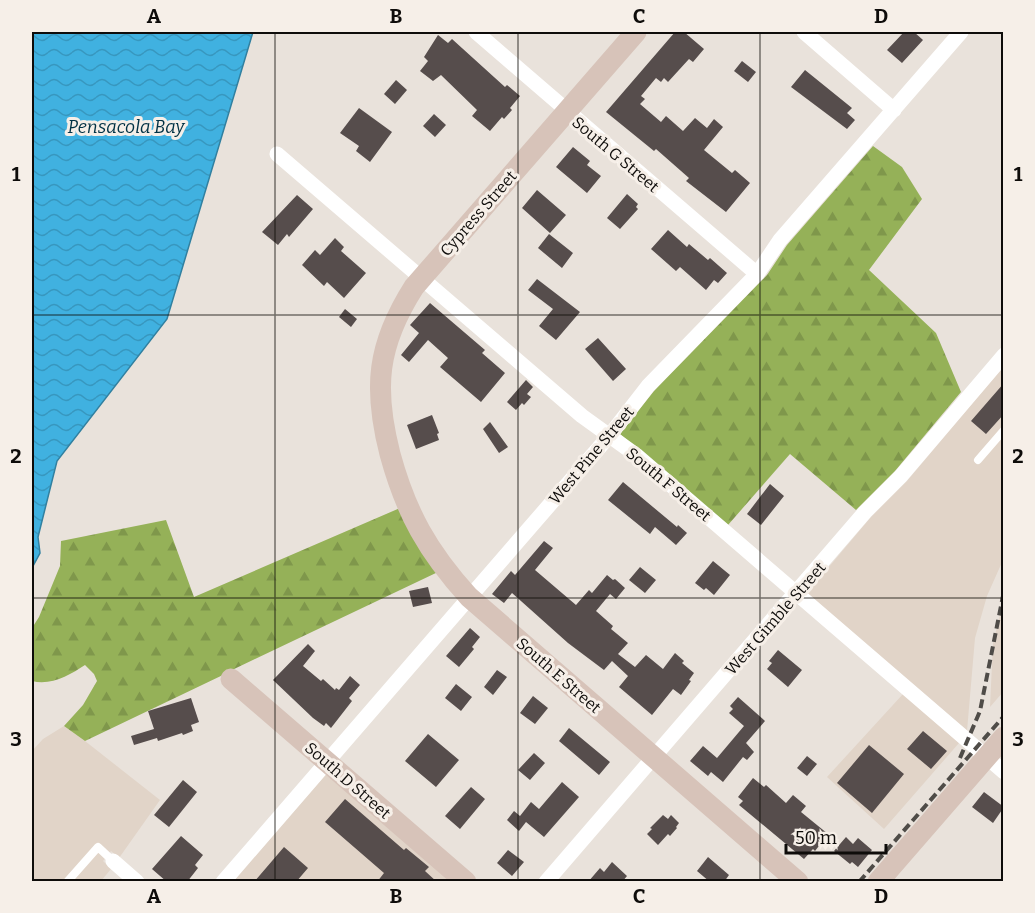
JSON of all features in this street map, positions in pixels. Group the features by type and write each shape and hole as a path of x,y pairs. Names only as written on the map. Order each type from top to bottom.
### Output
{"street":[{"name":"South G Street","path":"476,32 757,274"},
{"name":"Cypress Street","path":"382,423 380,375 384,350 402,306 422,277 636,32"},
{"path":"804,32 894,110"},
{"name":"West Pine Street","path":"223,882 610,435 648,386 757,274 780,240 961,32"},
{"name":"South F Street","path":"277,154 582,416 636,455 1004,772"},
{"name":"West Gimble Street","path":"546,882 865,512 901,476 1004,355"},
{"name":"South E Street","path":"382,423 399,487 416,524 432,552 469,597 798,882"},
{"name":"South D Street","path":"231,679 465,882"},
{"path":"878,882 1004,737"},
{"path":"113,861 137,882"}],"lane":[{"path":"978,460 1004,430"},
{"path":"68,882 98,847 113,861"}],"shaded area":[{"path":"1003,367 1003,560 987,596 975,638 967,731 807,593 871,517 907,481"},
{"path":"1003,603 1003,692 990,707 993,643"},
{"path":"903,694 959,743 884,829 827,777"},
{"path":"64,726 160,800 119,858 111,851 103,861 111,869 101,881 32,882 32,751 43,739"},
{"path":"329,771 455,882 233,882"}],"green space":[{"path":"873,146 902,167 922,199 869,270 936,333 961,392 895,471 856,510 790,454 728,525 620,434 654,391 767,275 787,245"},
{"path":"400,508 438,572 230,669 225,674 85,741 64,726 83,705 97,681 94,674 85,665 53,681 32,681 32,628 39,617 60,566 61,541 166,520 194,597"}],"water":[{"name":"Pensacola Bay","path":"32,32 253,32 167,319 57,461 38,537 40,553 32,568"}],"building":[{"path":"675,32 684,32 704,49 693,62 689,59 668,82 664,78 661,82 656,78 641,96 645,99 640,104 661,122 666,116 683,131 695,118 707,128 714,119 723,127 704,150 732,173 735,170 750,183 726,212 686,181 689,178 656,149 654,151 606,112"},
{"path":"904,32 914,32 923,40 902,63 887,50"},
{"path":"438,35 448,43 452,39 505,87 507,85 520,96 510,108 512,110 504,119 502,117 490,131 472,116 477,110 441,75 433,81 420,71 428,61 424,57"},
{"path":"742,61 756,72 748,82 734,71"},
{"path":"805,70 852,108 847,113 855,120 847,129 791,87"},
{"path":"396,80 407,90 395,104 384,94"},
{"path":"359,108 392,132 370,162 356,151 359,146 340,133"},
{"path":"434,114 446,125 435,137 423,126"},
{"path":"573,147 590,161 587,165 601,176 587,193 556,167"},
{"path":"537,190 566,215 550,233 522,208"},
{"path":"627,194 638,204 636,207 638,209 620,229 607,218"},
{"path":"297,195 313,209 289,237 287,234 278,245 262,232"},
{"path":"668,230 687,247 689,244 727,273 718,283 714,280 706,290 680,267 676,271 651,249"},
{"path":"549,234 573,253 562,268 538,248"},
{"path":"335,238 344,247 341,251 366,273 344,298 327,282 324,286 302,265 315,250 320,255"},
{"path":"537,279 580,312 556,340 539,326 553,309 528,290"},
{"path":"430,303 485,350 482,353 505,373 481,402 440,367 448,358 428,340 409,362 401,355 419,333 410,325"},
{"path":"345,309 357,319 351,327 339,317"},
{"path":"598,338 626,369 613,381 585,349"},
{"path":"526,380 533,387 527,394 531,397 516,410 507,402"},
{"path":"1004,383 1004,414 986,434 971,421"},
{"path":"432,415 439,433 437,434 439,440 416,449 407,425"},
{"path":"490,422 508,447 499,453 483,429"},
{"path":"623,482 687,533 676,545 655,527 650,534 608,500"},
{"path":"770,484 784,496 761,525 747,514"},
{"path":"544,541 553,548 535,570 576,605 589,590 592,593 607,575 625,588 616,599 610,594 596,611 613,626 611,629 628,643 618,654 635,667 646,655 663,669 675,653 684,661 682,663 694,673 681,695 673,689 652,715 619,687 628,676 612,661 604,670 568,643 512,593 504,603 492,594 511,571 515,575"},
{"path":"713,561 730,575 714,595 695,583"},
{"path":"640,567 656,580 645,593 629,580"},
{"path":"428,587 432,603 413,607 409,591"},
{"path":"470,628 480,637 472,647 474,649 459,667 446,656"},
{"path":"308,644 315,651 303,666 321,681 323,679 335,690 336,688 339,690 350,676 360,685 349,698 352,701 331,728 326,723 324,726 313,718 273,680"},
{"path":"778,650 802,670 788,687 767,669 772,663 769,661"},
{"path":"497,670 507,677 493,695 484,687"},
{"path":"456,684 472,697 461,711 445,698"},
{"path":"533,696 548,708 535,724 520,713"},
{"path":"738,697 765,721 746,743 754,752 747,760 743,757 723,782 711,772 708,776 690,761 703,746 717,758 744,726 729,713 733,709 730,706"},
{"path":"191,698 199,722 191,725 193,731 134,745 131,736 154,729 148,711"},
{"path":"569,728 610,762 599,775 559,741"},
{"path":"923,731 947,751 931,769 907,749"},
{"path":"428,734 459,760 436,787 405,761"},
{"path":"869,745 904,774 872,813 837,783"},
{"path":"534,753 545,763 530,780 518,770"},
{"path":"807,756 817,764 807,776 797,768"},
{"path":"753,778 764,787 766,785 786,803 793,795 806,806 801,812 828,834 815,851 813,849 804,859 739,805 743,801 738,797"},
{"path":"183,780 197,792 169,827 154,815"},
{"path":"562,782 579,797 544,837 526,822 519,831 507,820 514,811 520,816 531,802 539,809"},
{"path":"471,787 485,799 460,829 445,816"},
{"path":"984,792 1004,807 993,823 972,807"},
{"path":"345,799 404,850 406,848 429,867 425,871 437,882 377,882 384,873 325,822"},
{"path":"663,815 668,819 671,815 679,823 670,836 668,834 658,845 647,834"},
{"path":"181,836 203,855 195,865 198,868 187,882 167,882 152,869"},
{"path":"846,837 853,844 858,838 872,850 858,867 852,862 850,864 834,851"},
{"path":"284,847 308,868 296,882 254,882"},
{"path":"508,850 524,862 512,876 497,863"},
{"path":"708,857 729,875 724,882 710,882 697,871"},
{"path":"612,862 627,876 622,882 588,882 600,868 604,872"}],"railway":[{"path":"960,758 980,711 1004,591"},
{"path":"859,882 1004,716"}]}
